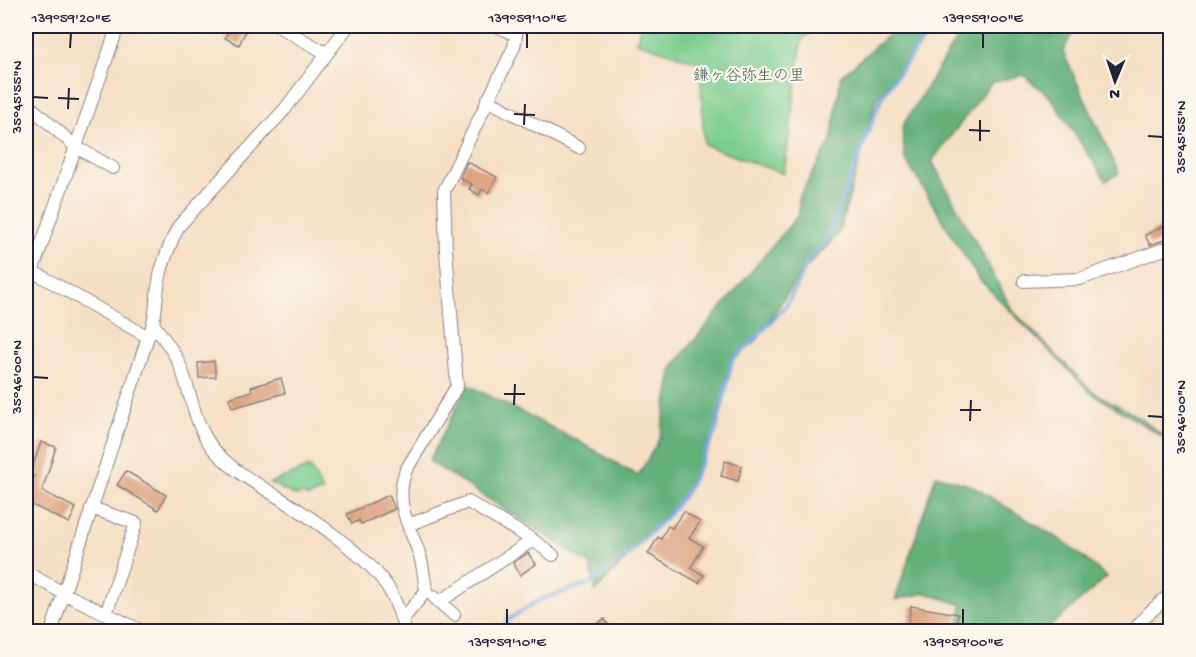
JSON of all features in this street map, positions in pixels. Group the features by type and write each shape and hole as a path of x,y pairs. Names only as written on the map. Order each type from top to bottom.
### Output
{"street":[{"path":"26,289 29,269 76,147 118,26"},
{"path":"278,26 326,52"},
{"path":"51,632 148,337 154,325 159,279 178,227 285,109 326,52 348,26"},
{"path":"454,615 426,591 420,555 401,507 402,482 406,470 457,386 446,251 444,191 514,47 515,30 496,26"},
{"path":"487,100 579,148"},
{"path":"26,103 76,147 113,168"},
{"path":"1024,281 1080,279 1170,247"},
{"path":"29,269 148,337"},
{"path":"154,325 179,363 200,425 213,448 248,478 329,533 370,566 385,582 406,632"},
{"path":"408,525 468,502 533,540 553,555"},
{"path":"91,508 136,523 106,614"},
{"path":"439,602 533,540"},
{"path":"26,572 63,593 144,632"},
{"path":"401,618 426,591"},
{"path":"1132,632 1170,594"}],"green space":[{"name":"鎌ヶ谷弥生の里","path":"640,26 820,26 802,39 784,174 704,145 700,63 637,42"},
{"path":"889,26 936,26 876,100 839,233 798,276 758,339 732,362 717,431 684,497 596,591 590,564 429,461 468,385 578,441 638,476 660,438 673,366 799,214 799,197 831,141 841,76 893,31"},
{"path":"964,26 1076,26 1063,52 1119,173 1106,181 1051,98 1023,75 991,83 932,161 1013,311 1092,391 1140,418 1170,441 1091,393 978,278 905,159 902,127"},
{"path":"310,467 323,491 308,497 303,494 296,496 270,483"},
{"path":"936,475 972,486 1066,543 1107,577 1045,631 958,631 962,605 926,593 895,600"}],"building":[{"path":"231,26 248,26 239,45 225,38"},
{"path":"467,162 497,177 488,193 482,189 479,195 469,189 472,184 460,178"},
{"path":"1166,225 1170,238 1150,245 1145,235"},
{"path":"214,361 216,377 199,378 198,363"},
{"path":"281,378 285,393 232,408 229,398 252,391 251,387"},
{"path":"41,442 56,447 42,491 76,508 69,523 26,502 26,495 34,476 30,475"},
{"path":"725,461 742,466 738,481 721,476"},
{"path":"126,471 166,495 158,510 117,485"},
{"path":"389,495 395,509 361,524 359,520 352,524 347,514"},
{"path":"684,511 700,522 689,538 703,546 691,568 704,575 699,583 648,554 658,537 661,539 668,526 672,528"},
{"path":"528,553 536,564 520,575 513,563"},
{"path":"911,606 958,614 955,632 907,632"},
{"path":"605,619 612,632 599,632 595,625"}],"waterway":[{"path":"500,632 509,619 541,599 591,583 619,563 666,517 687,491 716,430 732,360 786,306 809,259 825,243 882,96 932,26"}]}
